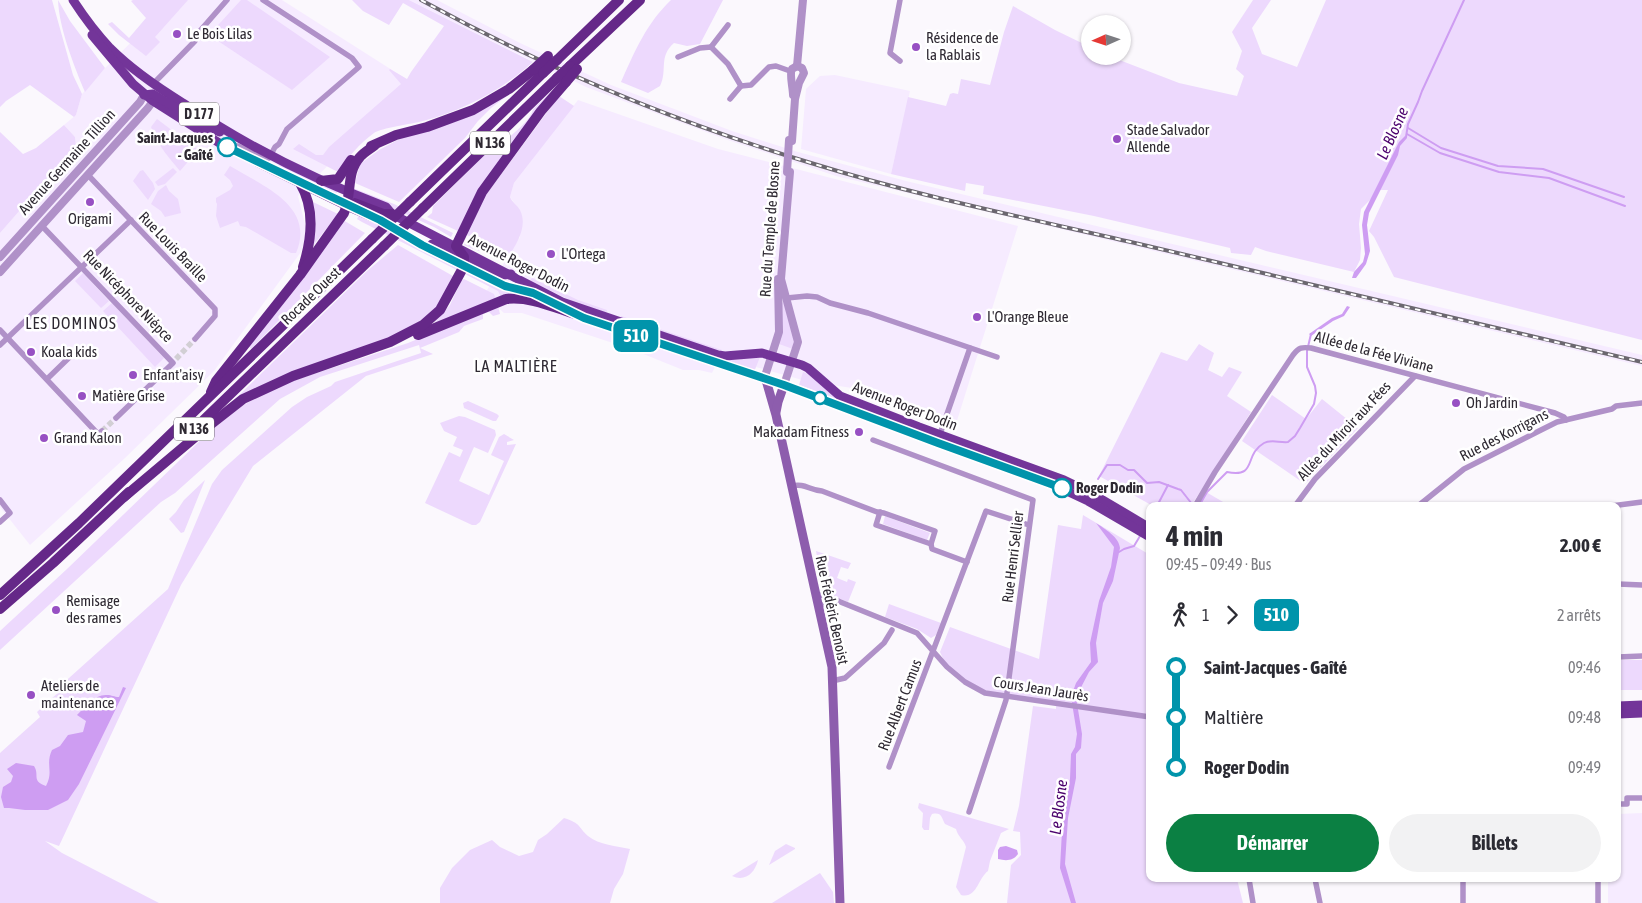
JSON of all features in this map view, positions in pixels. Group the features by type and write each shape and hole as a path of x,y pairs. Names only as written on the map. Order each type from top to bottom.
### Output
{"highway":[{"name":"Rocade Ouest","path":"0,595 209,398 372,240 538,71 552,58 573,44 619,0"},
{"name":"Rocade Ouest","path":"0,609 124,497 423,208 562,80 599,38 640,0"},
{"path":"321,181 338,179 355,156 365,149 396,135 427,127 473,110 538,71"},
{"path":"124,497 243,399 293,376 390,342 413,331 433,317 446,302 464,262 461,252 454,249 482,192 562,80"},
{"path":"209,398 216,381 300,275 347,206 352,169 359,158 375,145"},
{"path":"300,183 308,195 311,227 310,245 300,275"},
{"path":"347,206 354,203 383,214 392,214"},
{"path":"390,342 397,342 414,336 506,299 526,299 575,314"}],"main road":[{"path":"67,0 102,48 150,97 224,146 347,206 454,249"},
{"path":"73,0 86,19 112,49 153,84"},
{"name":"Avenue Germaine Tillion","path":"150,97 153,84"},
{"name":"D 177","path":"153,84 246,143"},
{"name":"D 177","path":"150,97 207,128 246,143 321,181 386,207 392,214 454,249"},
{"path":"380,220 422,245 496,276 511,274"},
{"name":"Avenue Roger Dodin","path":"454,249 511,274 562,302 718,355 762,353 808,368 840,396 1064,480 1118,513 1146,534"},
{"name":"Avenue Roger Dodin","path":"464,262 505,286 533,293 575,314 784,385 956,450 1039,478 1146,526"},
{"name":"Rue Frédéric Benoist","path":"766,380 776,415 830,656 840,903"},
{"name":"Rue Frédéric Benoist","path":"776,415 784,385"},
{"path":"1621,706 1642,705"},
{"path":"1621,714 1642,713"}],"street":[{"path":"153,84 194,40 227,0"},
{"path":"224,146 238,146 264,159 269,158 288,129 359,67 352,58 263,0"},
{"name":"Rue du Temple de Blosne","path":"791,140 793,72 803,0"},
{"path":"900,0 890,53 900,61"},
{"path":"678,57 700,48 711,47 728,25"},
{"path":"711,47 728,64 741,86"},
{"path":"730,99 741,86 751,85 770,67 776,66 793,72 802,68 804,73 800,79 796,80 793,72"},
{"name":"Rue du Temple de Blosne","path":"766,380 766,373 779,332 777,297 791,140 800,79"},
{"name":"Avenue Germaine Tillion","path":"0,272 88,175 150,97"},
{"name":"Avenue Germaine Tillion","path":"0,257 140,102 150,97"},
{"name":"Rue du Temple de Blosne","path":"784,385 798,342 781,279 788,172"},
{"name":"Rue Louis Braille","path":"88,175 215,309 215,316 195,339"},
{"path":"0,345 131,220"},
{"name":"Rue Nicéphore Niépce","path":"42,226 175,361 116,418"},
{"path":"777,297 787,298"},
{"name":"Rue du Temple de Blosne","path":"787,298 817,297 830,303 868,313 997,357"},
{"path":"0,330 100,432"},
{"path":"940,434 970,348"},
{"name":"Allée de la Fée Viviane","path":"1197,502 1215,472 1299,348 1311,348 1554,413 1564,417 1566,420"},
{"path":"46,379 78,349"},
{"name":"Allée du Miroir aux Fées","path":"1298,502 1315,479 1415,376"},
{"name":"Rue des Korrigans","path":"1423,502 1464,468 1548,426 1557,422 1612,409 1616,406 1642,403"},
{"name":"Rue Henri Sellier","path":"873,440 1033,500 1007,697 969,812"},
{"path":"791,486 800,484 816,490 822,490 936,531 930,544"},
{"path":"0,500 10,513 0,522"},
{"path":"1621,505 1642,502"},
{"name":"Rue Albert Camus","path":"889,767 986,511 1029,525"},
{"path":"880,512 876,524 930,544 932,549 967,562"},
{"path":"1621,584 1642,585"},
{"name":"Cours Jean Jaurès","path":"816,596 823,595 917,633 947,667 965,682 985,693 1146,716"},
{"path":"818,606 838,602"},
{"path":"832,681 845,678 884,643 892,630"},
{"path":"1621,656 1642,656"},
{"path":"1621,804 1627,804 1627,798 1642,798"},
{"path":"1250,882 1253,903"},
{"path":"1316,882 1320,903"},
{"path":"1463,882 1463,903"},
{"path":"1598,882 1598,903"}],"shaded area":[{"path":"0,0 52,0 73,75 82,94 74,117 30,85 0,107"},
{"path":"58,0 70,21 105,68 85,92 64,35"},
{"path":"174,0 282,0 414,84 348,145 298,196 306,228 301,252 214,371 125,458 30,545 0,507 0,233 76,146 75,137 64,125 76,115 82,94 105,68"},
{"path":"188,0 155,37 160,42 146,56 108,24 112,22 129,38 146,18 131,1"},
{"path":"241,0 247,0 330,57 292,90 209,35"},
{"path":"352,0 409,0 533,62 495,90 468,105 418,122 383,129 374,133 354,151 338,172 293,149 299,144 316,155 323,155 329,147 401,84 389,70 407,79 444,26 403,3 389,25 363,11"},
{"path":"409,0 437,0 520,43 611,85 732,131 798,152 906,181 1642,355 1642,366 836,176 725,139 586,87"},
{"path":"671,0 723,0 700,44 687,46 674,43 669,48 666,53 660,86 648,93 621,82 648,28"},
{"path":"1253,0 1271,0 1252,28 1262,54 1297,67 1326,0 1642,0 1642,340 1394,277 1374,237 1369,231 1388,190 1380,190 1361,209 1359,224 1360,260 1354,272 1255,247 1251,255 1231,253 1230,248 1094,216 983,194 984,186 966,183 965,191 891,174 908,97 946,106 950,94 958,94 961,79 990,85 1013,6 1081,43 1081,65 1131,64 1179,83 1237,96 1244,76 1236,69 1242,51 1232,32"},
{"path":"835,75 910,91 891,174 801,149 806,89 820,76"},
{"path":"561,82 458,231 427,217 432,213 433,206 493,147 523,125 533,109"},
{"path":"519,87 491,108 465,138 399,202 355,183 360,164 379,150 405,136"},
{"path":"559,96 574,106 514,183 510,197 520,210 523,222 520,234 509,256 465,234 482,200"},
{"path":"578,100 718,149 1018,226 955,427 852,388 806,381 720,357 712,373 699,370 683,370 631,349 522,313 504,313 484,295 520,237 520,211 510,197 514,183"},
{"path":"157,119 198,150 180,171 154,134 151,127"},
{"path":"64,125 75,137 76,146 0,233 0,132 23,154 36,148"},
{"path":"1405,136 1407,138 1400,146 1398,155 1369,213 1367,225 1370,251 1366,264 1356,278 1352,278 1354,272 1363,262 1365,254 1362,225 1364,212 1399,142"},
{"path":"264,160 274,165 281,165 337,191 336,197 263,162"},
{"path":"230,166 271,190 293,210 299,222 300,237 296,253 291,253 246,227 240,226 238,221 220,228 216,216 216,198 230,190 233,186 224,175"},
{"path":"173,168 177,172 165,184 158,186 155,182"},
{"path":"143,170 153,183 155,189 148,200 133,181 140,171"},
{"path":"166,185 169,191 178,199 181,213 165,217 161,211 151,204 158,191"},
{"path":"353,188 394,204 453,233 451,237 434,227 354,191"},
{"path":"311,201 338,214 312,247"},
{"path":"359,215 456,264 457,270 362,222 357,219"},
{"path":"343,220 365,233 251,349 249,346"},
{"path":"466,241 511,263 474,249 474,247 473,249 464,245"},
{"path":"398,245 453,276 441,305 409,330 234,400 367,271"},
{"path":"83,273 109,301 101,308 75,281"},
{"path":"469,273 531,295 501,297 498,291 465,274"},
{"path":"532,278 578,300 607,310 606,314 574,302 530,281"},
{"path":"464,279 494,294 496,300 436,324 435,322 450,305 461,281"},
{"path":"785,302 795,341 793,349 779,344 782,331 781,303"},
{"path":"112,303 164,358 155,367 103,311"},
{"path":"498,306 500,314 493,316 489,312 483,314 483,319 464,326 459,332 420,348 433,354 366,376 253,466 181,585 59,846 45,841 62,853 159,903 0,903 0,753 40,717 37,712 61,690 59,687 168,589 212,484 222,470 292,407 307,397 331,386 335,382 421,353 419,345 320,377 280,399 175,493 161,502 0,650 0,631 209,432 242,406 277,386 408,343"},
{"path":"1347,306 1350,307 1344,316 1311,336 1309,334 1332,318 1342,314"},
{"path":"621,316 722,350 721,352 620,319"},
{"path":"1199,344 1214,353 1208,370 1222,377 1229,367 1242,372 1227,396 1251,412 1194,502 1146,502 1099,476 1161,352 1187,361"},
{"path":"760,357 754,372 717,358 731,360"},
{"path":"803,372 808,374 842,403 799,385"},
{"path":"1272,395 1306,419 1322,399 1358,428 1305,484 1242,441"},
{"path":"468,401 499,416 496,421 493,421 464,408 463,403"},
{"path":"459,416 495,430 496,435 488,453 474,447 459,481 489,495 504,461 491,455 499,437 504,434 514,440 507,442 507,445 516,444 480,522 476,525 472,525 425,503 449,452 460,457 463,450 453,446 457,437 444,431 440,423"},
{"path":"205,480 184,532 181,533 169,519 184,500"},
{"path":"1206,492 1223,502 1200,502"},
{"path":"1083,515 1146,553 1146,882 1238,882 1243,903 1007,903 1011,865 1021,855 1020,832 1013,831 1019,806 1033,706 1056,709 1056,704 985,693 947,667 940,652 950,627 1039,659 1058,525 1081,529"},
{"path":"885,516 930,533 927,540 883,524"},
{"path":"1096,523 1117,540 1120,548 1113,581 1103,603 1096,643 1098,662 1089,672 1076,697 1082,734 1081,748 1076,754 1076,778 1068,818 1065,864 1076,903 1071,903 1060,868 1063,812 1070,779 1071,754 1075,747 1077,734 1071,697 1076,683 1091,662 1090,643 1099,601 1111,567 1114,547"},
{"path":"816,551 851,563 848,569 841,567 837,578 847,582 848,579 856,582 848,602 824,593"},
{"path":"889,604 941,623 936,635 931,638 917,629 885,617"},
{"path":"1621,660 1642,660 1642,690 1621,690"},
{"path":"123,687 126,688 79,784 68,800 48,810 4,808 1,797 3,787 11,782 13,776 7,769 16,763 34,766 37,780 46,786 52,750 60,746 68,735 83,732 86,721 77,715 98,697 107,695 119,697"},
{"path":"919,803 1009,829 1001,833 988,871 971,894 961,895 956,887 966,847 964,842 956,829 945,824 938,814 932,814 929,830 924,830 922,827 923,813 918,808"},
{"path":"1642,813 1642,903 1608,903 1608,882 1621,882 1621,814"},
{"path":"564,818 577,824 592,839 608,845 630,849 623,874 614,889 610,903 440,903 440,888 452,868 470,850 492,840 500,847 519,856 533,852 538,840"},
{"path":"786,844 795,849 769,865 775,851"},
{"path":"1006,846 1017,850 1018,854 1009,860 998,859 998,850 1000,847"},
{"path":"758,860 757,865 749,875 741,878 732,876"},
{"path":"820,873 833,892 834,903 772,903"}],"waterway":[{"name":"Le Blosne","path":"1406,137 1408,124 1464,0"},
{"path":"1408,128 1441,148 1498,166 1543,169 1624,197"},
{"path":"1407,134 1440,153 1499,172 1549,178 1625,206"},
{"name":"Le Blosne","path":"1201,502 1207,492 1227,472 1237,473 1247,469 1254,453 1264,443 1270,441 1288,442 1295,436 1314,404 1316,393 1307,367 1307,351 1311,334"},
{"name":"Le Blosne","path":"1098,479 1107,465 1120,465 1128,470 1134,470 1147,483 1159,482 1181,490 1190,502"},
{"name":"Le Blosne","path":"1159,502 1168,485"},
{"name":"Le Blosne","path":"1119,552 1134,546 1140,536"}],"tunnel":[{"path":"176,359 195,339"},
{"path":"102,431 116,418"}],"railway":[{"path":"421,0 515,48 612,92 710,130 851,175 972,206 1642,362"}],"bus line":[{"name":"510","path":"227,147 347,206 380,220 422,245 512,289 533,293 584,318 784,385 1062,488"}],"place":[{"name":"Le Bois Lilas","path":"177,34"},
{"name":"Résidence de la Rablais","path":"916,47"},
{"name":"Stade Salvador Allende","path":"1117,139"},
{"name":"Saint-Jacques - Gaîté","path":"227,147"},
{"name":"Origami","path":"90,202"},
{"name":"L'Ortega","path":"551,254"},
{"name":"L'Orange Bleue","path":"977,317"},
{"name":"Koala kids","path":"31,352"},
{"name":"Enfant'aisy","path":"133,375"},
{"name":"Matière Grise","path":"82,396"},
{"name":"Oh Jardin","path":"1456,403"},
{"name":"Makadam Fitness","path":"859,432"},
{"name":"Grand Kalon","path":"44,438"},
{"name":"Roger Dodin","path":"1062,488"},
{"name":"Remisage des rames","path":"56,610"},
{"name":"Ateliers de maintenance","path":"31,695"}],"district":[{"name":"LES DOMINOS","path":"71,323"},
{"name":"LA MALTIÈRE","path":"516,366"}]}
